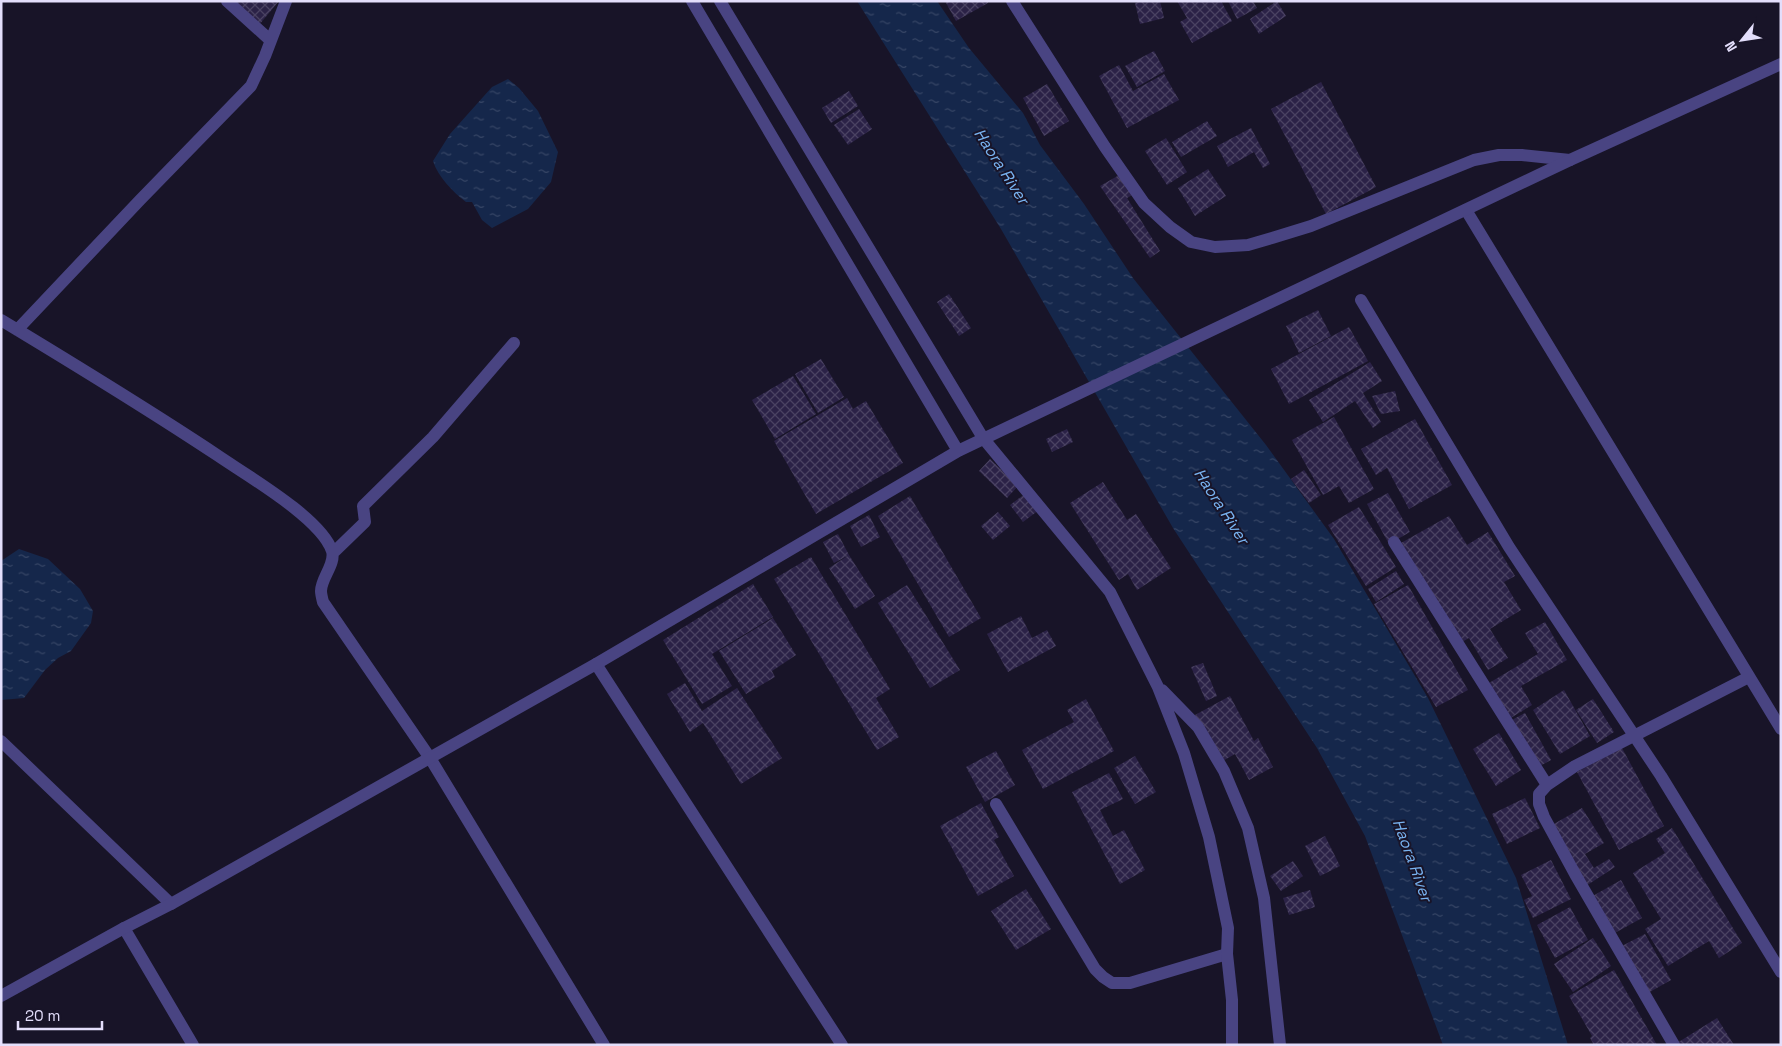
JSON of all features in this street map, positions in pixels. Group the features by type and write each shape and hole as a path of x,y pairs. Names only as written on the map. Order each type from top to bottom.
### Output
{"street":[{"path":"226,1 270,40"},
{"path":"17,330 251,86 265,56 286,1"},
{"path":"692,1 958,451"},
{"path":"720,1 983,438 1110,592 1158,687 1184,753 1209,837 1228,928 1232,1000 1232,1045"},
{"path":"1012,1 1105,147 1144,203 1170,227 1191,242 1215,247 1248,245 1310,226 1474,160 1498,155 1522,154 1570,160"},
{"path":"1,996 171,904 596,664 958,451 1570,160 1781,64"},
{"path":"1466,210 1781,729"},
{"path":"1361,300 1509,547 1661,776 1781,972"},
{"path":"1,320 153,413 253,479 301,514 320,532 333,553 332,562 321,591 323,602 430,758 604,1045"},
{"path":"333,553 365,522 363,506 433,437 514,343"},
{"path":"1394,542 1547,785"},
{"path":"596,664 842,1045"},
{"path":"1674,1045 1574,874 1544,817 1539,804 1539,794 1547,785 1575,766 1749,677"},
{"path":"1158,687 1198,727 1224,771 1248,828 1264,898 1280,1045"},
{"path":"1,741 171,904"},
{"path":"996,804 1095,969 1112,983 1130,983 1228,954"},
{"path":"124,928 193,1045"}],"water":[{"name":"Haora River","path":"857,1 937,1 969,48 1023,113 1040,145 1084,204 1133,278 1266,445 1334,539 1428,698 1516,878 1568,1045 1443,1045 1365,836 1317,748 1173,528 1001,229"},
{"path":"508,79 519,88 538,111 558,152 551,182 528,209 492,228 482,220 472,202 466,202 446,184 438,173 433,161 450,134 492,87"},
{"path":"19,549 48,559 80,589 93,611 91,623 71,651 58,658 45,670 24,698 1,700 1,561"}],"building":[{"path":"231,1 279,1 259,25"},
{"path":"945,1 988,1 988,3 956,21"},
{"path":"1160,1 1164,18 1140,24 1135,3"},
{"path":"1177,1 1221,1 1232,21 1192,43 1180,22 1187,18"},
{"path":"1228,1 1253,1 1257,8 1237,19"},
{"path":"1277,1 1286,16 1259,34 1250,19"},
{"path":"1154,51 1165,71 1137,87 1125,66"},
{"path":"1119,65 1133,91 1164,74 1179,100 1127,128 1099,76"},
{"path":"1321,82 1376,187 1326,214 1271,109"},
{"path":"1047,84 1069,121 1044,136 1023,98"},
{"path":"849,91 858,106 831,123 822,108"},
{"path":"859,109 872,129 848,145 834,125"},
{"path":"1207,121 1217,136 1181,157 1172,142"},
{"path":"1251,128 1270,164 1263,168 1254,152 1228,167 1217,146"},
{"path":"1166,138 1187,172 1167,185 1145,151"},
{"path":"1208,169 1226,196 1195,216 1178,188"},
{"path":"1121,174 1134,194 1127,198 1160,251 1150,258 1100,186"},
{"path":"949,294 971,328 959,336 937,302"},
{"path":"1318,310 1331,336 1299,353 1286,326"},
{"path":"1349,327 1368,361 1289,404 1271,369"},
{"path":"821,359 844,397 818,413 795,374"},
{"path":"1370,362 1382,381 1363,393 1381,422 1373,428 1355,401 1323,422 1309,400"},
{"path":"793,376 816,414 775,439 752,400"},
{"path":"1395,391 1400,411 1381,414 1372,396"},
{"path":"847,398 853,409 866,401 903,463 816,514 774,441"},
{"path":"1334,417 1374,489 1349,503 1339,486 1323,495 1292,440"},
{"path":"1415,419 1452,485 1409,509 1387,468 1376,475 1361,449"},
{"path":"1067,429 1073,442 1052,452 1046,439"},
{"path":"990,459 1018,486 1007,498 979,471"},
{"path":"1304,470 1321,495 1309,503 1291,479"},
{"path":"1103,482 1127,520 1136,514 1171,568 1137,590 1128,574 1119,580 1070,503"},
{"path":"1026,493 1039,510 1023,522 1010,505"},
{"path":"1388,493 1410,532 1389,544 1367,504"},
{"path":"910,496 981,618 949,637 878,516"},
{"path":"1359,507 1396,567 1366,586 1328,525"},
{"path":"998,512 1010,526 993,540 981,526"},
{"path":"869,515 880,537 861,547 850,526"},
{"path":"1449,516 1467,545 1488,532 1515,576 1504,582 1521,610 1490,629 1508,658 1488,670 1469,638 1462,642 1401,543"},
{"path":"838,534 849,555 834,563 823,542"},
{"path":"849,555 875,596 855,609 829,568"},
{"path":"811,557 890,689 876,698 899,737 877,750 774,579"},
{"path":"1396,571 1404,584 1376,602 1368,589"},
{"path":"753,584 773,617 712,654 732,686 702,704 663,640"},
{"path":"907,585 960,670 930,688 878,603"},
{"path":"1408,585 1468,690 1436,707 1374,604"},
{"path":"1021,616 1032,638 1047,630 1056,646 1008,672 987,634"},
{"path":"773,618 796,655 772,671 775,677 746,694 719,651"},
{"path":"1545,622 1567,660 1521,686 1532,705 1509,719 1489,683 1538,654 1525,633"},
{"path":"1203,663 1217,696 1206,701 1191,667"},
{"path":"685,683 702,711 737,688 782,758 741,784 703,723 690,732 667,694"},
{"path":"1564,690 1590,736 1560,754 1533,710"},
{"path":"1230,696 1254,741 1258,738 1273,767 1249,780 1235,754 1221,762 1195,715"},
{"path":"1086,699 1114,751 1043,789 1022,750 1074,722 1067,710"},
{"path":"1593,699 1614,732 1597,743 1576,710"},
{"path":"1525,713 1551,760 1540,766 1510,721"},
{"path":"1499,733 1521,770 1496,786 1473,749"},
{"path":"1622,748 1664,826 1619,850 1577,772"},
{"path":"996,751 1015,785 985,802 966,767"},
{"path":"1135,756 1156,792 1135,804 1114,768"},
{"path":"1109,773 1123,799 1100,810 1113,836 1124,830 1145,870 1120,884 1072,792"},
{"path":"1525,798 1540,828 1507,844 1492,814"},
{"path":"981,803 999,837 994,840 1014,876 978,896 940,826"},
{"path":"1582,808 1604,843 1585,854 1594,868 1609,859 1615,867 1586,886 1552,825"},
{"path":"1672,828 1742,943 1719,958 1709,941 1668,966 1645,929 1661,919 1633,873 1665,853 1656,839"},
{"path":"1325,836 1340,866 1320,876 1305,846"},
{"path":"1551,860 1571,899 1533,918 1524,900 1532,896 1521,875"},
{"path":"1293,861 1303,876 1281,891 1270,876"},
{"path":"1621,880 1642,918 1613,934 1591,897"},
{"path":"1026,889 1051,929 1016,950 991,911"},
{"path":"1310,890 1315,907 1289,915 1283,898"},
{"path":"1570,907 1588,940 1555,958 1537,925"},
{"path":"1645,934 1671,980 1648,993 1620,947"},
{"path":"1593,938 1611,966 1573,992 1554,964"},
{"path":"1614,970 1657,1045 1594,1045 1590,1038 1592,1036 1569,996"},
{"path":"1717,1018 1734,1045 1679,1045 1677,1043"}]}
